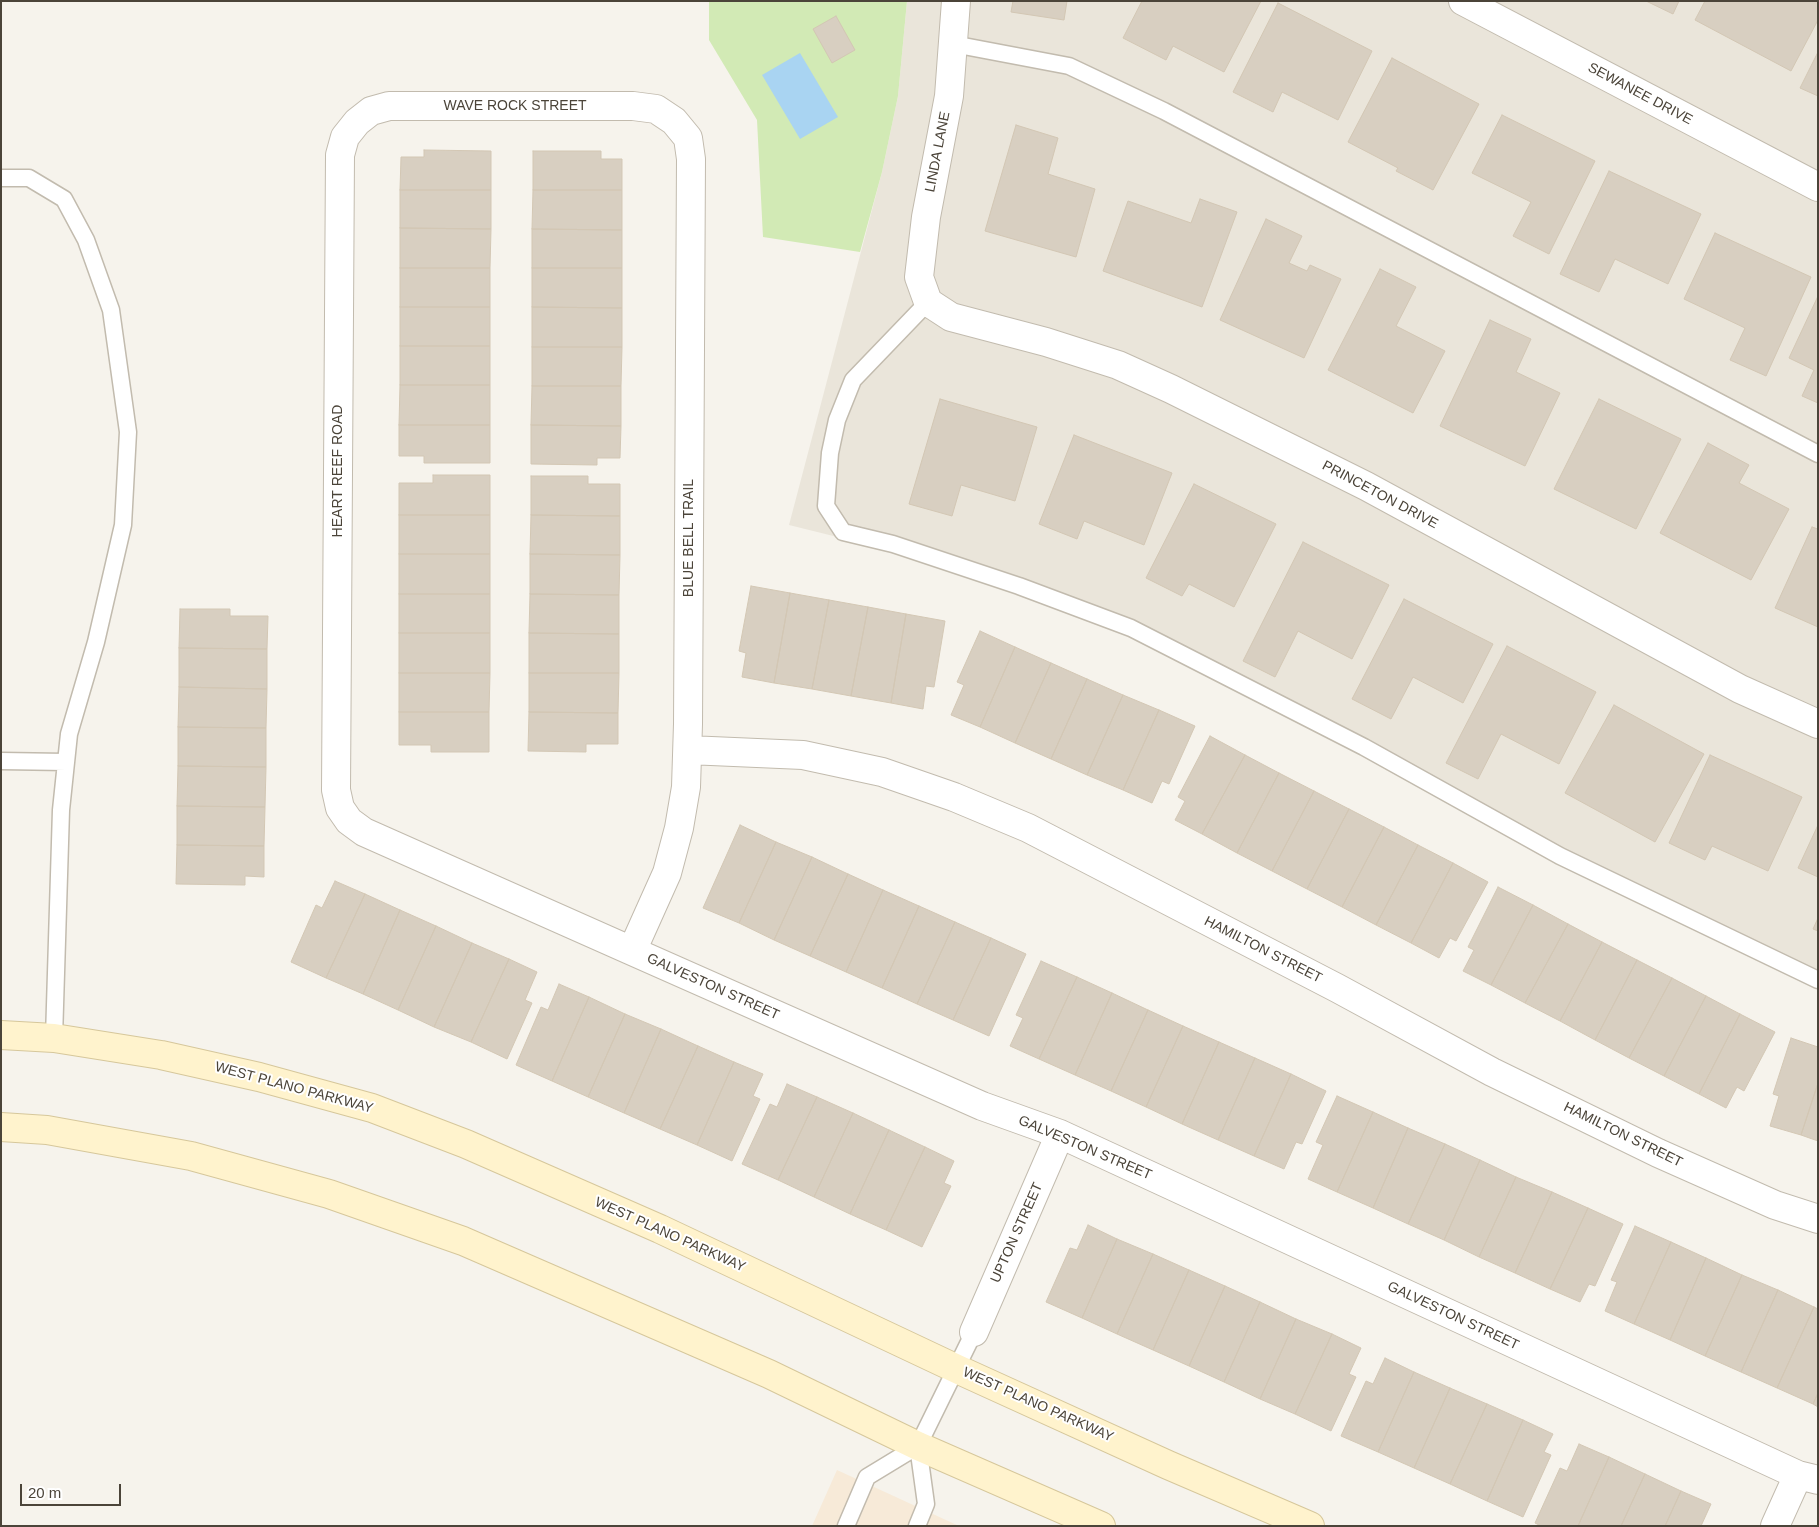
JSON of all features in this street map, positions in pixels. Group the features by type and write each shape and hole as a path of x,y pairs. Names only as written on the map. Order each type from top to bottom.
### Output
{"main road":[{"name":"WEST PLANO PARKWAY","path":"1,1034 54,1038 161,1055 259,1077 372,1108 466,1144 660,1229 957,1369 1310,1526"},
{"path":"1,1127 47,1130 191,1156 346,1200 482,1249 769,1374 918,1446 1101,1526"}],"street":[{"name":"LINDA LANE","path":"928,302 919,278 926,217 949,96 956,1"},
{"name":"SEWANEE DRIVE","path":"1463,1 1818,187"},
{"name":"WAVE ROCK STREET","path":"356,122 371,111 389,106 633,106 656,110 674,121"},
{"name":"BLUE BELL TRAIL","path":"632,951 667,873 686,787 688,750 691,158 688,138 674,121"},
{"name":"HEART REEF ROAD","path":"349,821 340,808 336,790 340,155 345,137 356,122"},
{"name":"PRINCETON DRIVE","path":"928,302 951,318 1055,345 1118,365 1172,389 1366,486 1740,689 1818,724"},
{"name":"HAMILTON STREET","path":"688,750 803,755 882,772 954,797 1028,828 1337,988 1509,1080 1658,1153 1775,1205 1818,1220"},
{"name":"GALVESTON STREET","path":"349,821 364,832 982,1106 1060,1134 1808,1478"},
{"name":"UPTON STREET","path":"974,1332 1060,1134"},
{"path":"1774,1526 1808,1478"}],"lane":[{"path":"952,44 1069,66 1164,111 1818,454"},
{"path":"1,178 29,178 64,199 86,240 112,310 128,432 123,526 96,642 69,734 61,810 54,1038"},
{"path":"928,302 853,380 837,420 830,453 826,506 843,532 893,544 1019,586 1131,628 1364,747 1560,856 1818,980"},
{"path":"1,761 66,762"},
{"path":"846,1526 867,1477 918,1446 974,1332"},
{"path":"917,1526 926,1504 918,1446"}],"shaded area":[{"path":"907,1 1818,1 1818,983 1143,639 914,556 789,525 882,172 898,96"},
{"path":"837,1470 959,1526 812,1526"}],"green space":[{"path":"709,1 907,1 898,96 882,172 860,252 763,237 757,120 709,40"}],"water":[{"path":"800,53 838,117 800,139 762,75"}],"building":[{"path":"1013,1 1067,1 1064,20 1011,12"},
{"path":"1142,1 1261,1 1224,72 1173,46 1166,60 1123,38"},
{"path":"1646,1 1679,1 1673,14"},
{"path":"1705,1 1818,1 1818,20 1791,71 1695,20"},
{"path":"1278,3 1372,51 1338,120 1282,92 1273,112 1233,92"},
{"path":"836,16 855,50 832,63 813,29"},
{"path":"1818,52 1818,96 1800,88"},
{"path":"1392,58 1479,104 1433,190 1396,171 1398,168 1348,142"},
{"path":"1502,115 1595,161 1549,254 1513,236 1531,202 1472,173"},
{"path":"1016,125 1058,138 1048,174 1095,189 1076,257 985,231"},
{"path":"424,150 491,151 491,190 400,190 401,157 424,157"},
{"path":"533,151 601,151 601,159 622,159 622,190 533,190"},
{"path":"1609,171 1701,214 1668,284 1615,259 1599,292 1560,274"},
{"path":"400,190 491,190 491,229 400,228"},
{"path":"533,190 622,190 622,230 532,229"},
{"path":"1200,199 1237,212 1202,307 1103,271 1128,201 1191,223"},
{"path":"1266,219 1302,236 1289,263 1307,271 1310,265 1341,279 1304,358 1220,320"},
{"path":"400,228 491,229 490,268 400,268"},
{"path":"532,229 622,230 622,268 532,268"},
{"path":"1715,233 1811,277 1766,376 1730,360 1745,328 1684,299"},
{"path":"400,268 490,268 490,307 400,307"},
{"path":"532,268 622,268 622,308 532,307"},
{"path":"1380,269 1416,287 1396,326 1445,351 1413,413 1328,370"},
{"path":"1818,296 1818,403 1802,396 1814,370 1789,358"},
{"path":"400,307 490,307 490,346 400,346"},
{"path":"532,307 622,308 622,347 532,347"},
{"path":"1490,320 1531,339 1516,372 1560,393 1525,466 1440,426"},
{"path":"400,346 490,346 490,385 400,385"},
{"path":"532,347 622,347 621,386 532,386"},
{"path":"400,385 490,385 490,425 399,425"},
{"path":"532,386 621,386 621,426 531,425"},
{"path":"940,399 1037,427 1015,501 961,485 952,516 909,504"},
{"path":"1599,399 1681,439 1636,529 1554,489"},
{"path":"399,425 490,425 490,463 424,463 424,456 399,456"},
{"path":"531,425 621,426 620,458 597,458 597,465 531,464"},
{"path":"1074,435 1172,473 1144,545 1084,521 1077,539 1039,524"},
{"path":"1708,443 1749,465 1739,483 1789,509 1751,580 1660,533"},
{"path":"433,475 490,475 490,515 399,515 399,483 433,483"},
{"path":"531,476 588,476 588,484 620,484 620,516 531,515"},
{"path":"1194,484 1276,524 1234,607 1189,584 1182,596 1146,578"},
{"path":"399,515 490,515 490,554 399,554"},
{"path":"531,515 620,516 620,555 530,554"},
{"path":"1812,527 1818,529 1818,627 1775,608"},
{"path":"1303,542 1389,585 1352,659 1298,631 1275,677 1243,661"},
{"path":"399,554 490,554 490,594 399,594"},
{"path":"530,554 620,555 619,595 530,594"},
{"path":"751,586 790,593 774,683 742,677 746,653 739,651"},
{"path":"790,593 829,600 812,689 774,683"},
{"path":"399,594 490,594 490,633 399,633"},
{"path":"530,594 619,595 619,634 529,633"},
{"path":"1404,599 1493,644 1463,703 1413,677 1391,719 1352,699"},
{"path":"829,600 868,607 851,696 812,689"},
{"path":"868,607 906,614 891,703 851,696"},
{"path":"180,609 230,609 230,616 268,616 267,649 179,648"},
{"path":"906,614 945,621 934,687 926,686 923,709 891,703"},
{"path":"980,631 1015,647 980,727 951,715 964,685 957,682"},
{"path":"399,633 490,633 490,673 399,673"},
{"path":"529,633 619,634 619,673 529,673"},
{"path":"1507,646 1596,692 1559,764 1501,734 1478,779 1446,763"},
{"path":"1015,647 1051,663 1015,743 980,727"},
{"path":"179,648 267,649 267,689 179,687"},
{"path":"1051,663 1087,679 1051,759 1015,743"},
{"path":"399,673 490,673 489,712 399,712"},
{"path":"529,673 619,673 618,713 529,712"},
{"path":"1087,679 1123,695 1087,775 1051,759"},
{"path":"179,687 267,689 266,728 178,727"},
{"path":"1123,695 1159,710 1123,790 1087,775"},
{"path":"1614,705 1704,754 1655,842 1565,793"},
{"path":"1159,710 1195,726 1169,784 1162,781 1152,803 1123,790"},
{"path":"399,712 489,712 489,752 431,752 431,745 399,745"},
{"path":"529,712 618,713 618,744 586,744 586,752 528,751"},
{"path":"178,727 266,728 266,767 178,766"},
{"path":"1210,736 1245,755 1202,834 1175,820 1185,801 1178,797"},
{"path":"1245,755 1279,773 1237,853 1202,834"},
{"path":"1710,755 1802,797 1768,871 1712,846 1705,860 1669,843"},
{"path":"178,766 266,767 265,807 177,806"},
{"path":"1279,773 1314,791 1272,871 1237,853"},
{"path":"1314,791 1349,809 1307,889 1272,871"},
{"path":"177,806 265,807 264,846 177,845"},
{"path":"1349,809 1384,827 1342,907 1307,889"},
{"path":"740,825 776,842 739,923 703,908"},
{"path":"1818,825 1818,877 1798,868"},
{"path":"1384,827 1418,845 1376,925 1342,907"},
{"path":"776,842 812,857 774,940 739,923"},
{"path":"177,845 264,846 264,877 245,876 245,885 176,884"},
{"path":"1418,845 1453,863 1411,943 1376,925"},
{"path":"812,857 848,874 810,956 774,940"},
{"path":"1453,863 1488,882 1456,941 1450,938 1439,958 1411,943"},
{"path":"848,874 883,890 846,972 810,956"},
{"path":"335,881 365,894 326,978 291,962 316,905 322,908"},
{"path":"1498,887 1533,905 1491,985 1463,971 1474,950 1468,947"},
{"path":"883,890 919,906 882,988 846,972"},
{"path":"365,894 400,910 363,994 326,978"},
{"path":"1533,905 1568,924 1525,1003 1491,985"},
{"path":"919,906 955,922 917,1004 882,988"},
{"path":"400,910 436,926 398,1010 363,994"},
{"path":"1818,918 1818,931 1813,929"},
{"path":"955,922 991,938 953,1020 917,1004"},
{"path":"1568,924 1602,942 1560,1021 1525,1003"},
{"path":"436,926 472,943 434,1027 398,1010"},
{"path":"991,938 1026,954 989,1036 953,1020"},
{"path":"1602,942 1637,960 1595,1040 1560,1021"},
{"path":"472,943 509,959 471,1042 434,1027"},
{"path":"509,959 537,972 525,1000 532,1003 507,1059 471,1042"},
{"path":"1637,960 1672,978 1629,1058 1595,1040"},
{"path":"1041,961 1077,977 1039,1059 1010,1046 1023,1018 1016,1015"},
{"path":"1077,977 1112,993 1075,1075 1039,1059"},
{"path":"1672,978 1706,996 1664,1076 1629,1058"},
{"path":"559,984 589,997 552,1081 516,1065 541,1007 548,1010"},
{"path":"1112,993 1148,1010 1111,1091 1075,1075"},
{"path":"1706,996 1740,1014 1699,1094 1664,1076"},
{"path":"589,997 625,1014 588,1097 552,1081"},
{"path":"1148,1010 1183,1026 1146,1107 1111,1091"},
{"path":"625,1014 661,1029 624,1113 588,1097"},
{"path":"1740,1014 1775,1032 1744,1091 1737,1087 1726,1108 1699,1094"},
{"path":"1183,1026 1219,1042 1182,1124 1146,1107"},
{"path":"661,1029 698,1046 660,1129 624,1113"},
{"path":"1791,1038 1818,1047 1818,1083 1801,1135 1770,1126 1779,1096 1773,1094"},
{"path":"1219,1042 1255,1058 1218,1140 1182,1124"},
{"path":"698,1046 734,1062 697,1145 660,1129"},
{"path":"1255,1058 1291,1074 1254,1156 1218,1140"},
{"path":"734,1062 763,1074 753,1096 760,1099 732,1161 697,1145"},
{"path":"1291,1074 1326,1091 1302,1144 1296,1142 1284,1169 1254,1156"},
{"path":"1818,1083 1818,1141 1801,1135"},
{"path":"787,1084 817,1097 778,1180 742,1164 770,1104 777,1107"},
{"path":"1337,1096 1373,1112 1337,1192 1308,1179 1323,1145 1316,1142"},
{"path":"817,1097 853,1113 814,1197 778,1180"},
{"path":"1373,1112 1408,1128 1373,1208 1337,1192"},
{"path":"853,1113 889,1130 850,1214 814,1197"},
{"path":"1408,1128 1445,1144 1408,1224 1373,1208"},
{"path":"889,1130 925,1147 886,1230 850,1214"},
{"path":"1445,1144 1480,1160 1444,1240 1408,1224"},
{"path":"925,1147 954,1161 944,1183 951,1186 922,1247 886,1230"},
{"path":"1480,1160 1516,1177 1479,1257 1444,1240"},
{"path":"1516,1177 1552,1192 1515,1273 1479,1257"},
{"path":"1552,1192 1588,1208 1550,1289 1515,1273"},
{"path":"1588,1208 1623,1224 1595,1286 1589,1284 1580,1302 1550,1289"},
{"path":"1088,1225 1117,1239 1082,1318 1046,1302 1070,1248 1077,1250"},
{"path":"1635,1226 1671,1242 1634,1324 1605,1311 1617,1282 1611,1280"},
{"path":"1117,1239 1153,1254 1117,1334 1082,1318"},
{"path":"1671,1242 1706,1258 1670,1340 1634,1324"},
{"path":"1153,1254 1189,1270 1153,1350 1117,1334"},
{"path":"1706,1258 1742,1275 1705,1356 1670,1340"},
{"path":"1189,1270 1225,1286 1189,1366 1153,1350"},
{"path":"1742,1275 1778,1290 1741,1372 1705,1356"},
{"path":"1225,1286 1260,1302 1224,1382 1189,1366"},
{"path":"1778,1290 1814,1307 1777,1388 1741,1372"},
{"path":"1260,1302 1296,1319 1260,1399 1224,1382"},
{"path":"1814,1307 1818,1309 1818,1393 1813,1404 1777,1388"},
{"path":"1296,1319 1332,1334 1295,1414 1260,1399"},
{"path":"1332,1334 1361,1348 1349,1374 1356,1377 1331,1431 1295,1414"},
{"path":"1385,1358 1414,1372 1378,1452 1341,1436 1366,1381 1373,1384"},
{"path":"1414,1372 1450,1388 1414,1468 1378,1452"},
{"path":"1450,1388 1487,1404 1450,1484 1414,1468"},
{"path":"1818,1393 1818,1407 1813,1404"},
{"path":"1487,1404 1523,1420 1487,1501 1450,1484"},
{"path":"1523,1420 1553,1434 1544,1452 1551,1455 1523,1517 1487,1501"},
{"path":"1579,1444 1609,1457 1578,1526 1541,1526 1535,1523 1560,1468 1567,1471"},
{"path":"1609,1457 1645,1474 1621,1526 1578,1526"},
{"path":"1645,1474 1681,1491 1665,1526 1621,1526"},
{"path":"1681,1491 1711,1504 1701,1526 1665,1526"}]}
